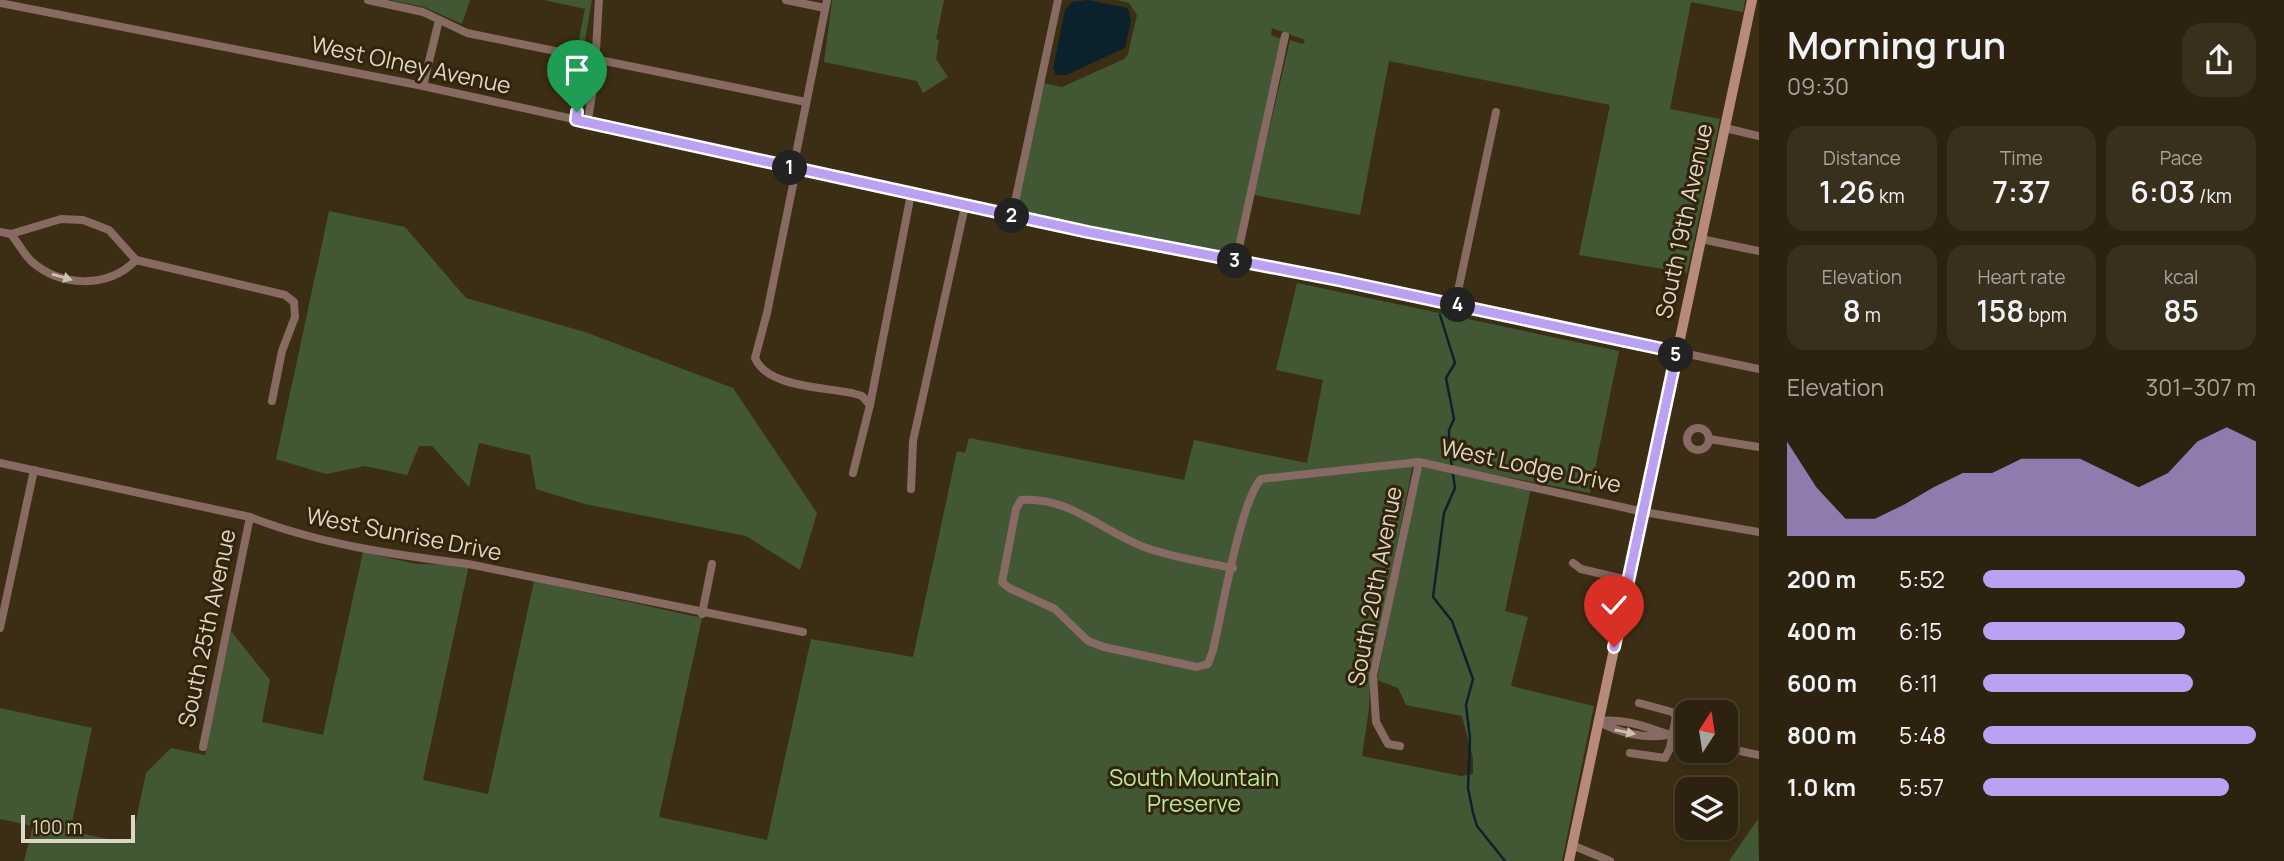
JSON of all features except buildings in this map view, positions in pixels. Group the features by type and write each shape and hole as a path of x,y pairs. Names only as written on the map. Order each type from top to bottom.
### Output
{"street":[{"path":"368,0 423,12 467,33 806,102"},
{"path":"587,123 597,72 594,59 599,0"},
{"path":"786,0 826,4 767,313 755,358 766,374 778,380 852,393 862,396 870,405"},
{"path":"1012,216 1058,0"},
{"name":"South 19th Avenue","path":"1569,861 1752,0"},
{"name":"West Olney Avenue","path":"0,3 423,86 1012,216 1759,369"},
{"path":"423,86 439,20"},
{"path":"1237,261 1286,36"},
{"path":"576,120 586,71 594,59"},
{"path":"583,86 594,88"},
{"path":"1455,305 1496,112"},
{"path":"1725,128 1759,136"},
{"path":"853,473 870,405 911,194"},
{"path":"911,489 913,441 965,206"},
{"path":"0,232 12,234 61,219 83,220 109,230 136,260 285,295 294,302 295,317 282,351 272,401"},
{"path":"12,234 31,260 56,277 88,282 105,280 136,260"},
{"path":"1701,239 1759,251"},
{"path":"1709,439 1759,447"},
{"name":"West Lodge Drive","path":"1233,568 1248,500 1261,479 1419,462 1644,512 1759,532"},
{"name":"South 20th Avenue","path":"1400,746 1388,744 1376,722 1373,676 1419,462"},
{"name":"West Sunrise Drive","path":"0,463 250,517 288,532 421,558 468,564 702,614 803,632"},
{"path":"0,628 34,470"},
{"path":"1034,499 1069,507 1145,547 1233,568 1208,664 1197,667 1088,641 1055,609 1009,588 1002,582 1016,509 1021,500 1034,499"},
{"name":"South 25th Avenue","path":"202,747 250,517"},
{"path":"1573,563 1581,569 1628,580"},
{"path":"702,614 712,564"},
{"path":"1630,753 1664,758 1676,716 1672,712 1639,703"},
{"path":"1598,721 1613,719 1655,728 1675,737"},
{"path":"1738,751 1759,755"},
{"path":"1572,845 1609,861"}],"green space":[{"path":"390,0 470,0 462,24 424,7"},
{"path":"544,0 592,0 584,46 577,49 585,9"},
{"path":"832,0 944,0 936,39 939,40 936,59 948,77 923,93 917,81 824,62"},
{"path":"1116,0 1745,0 1743,12 1691,2 1670,109 1720,119 1687,273 1579,255 1610,105 1389,61 1360,215 1254,195 1290,40 1303,44 1305,40 1272,28 1271,35 1281,39 1237,241 1230,252 1219,254 1020,212 1018,201 1043,83 1062,87 1124,59 1128,54 1137,15 1129,3"},
{"path":"329,211 405,227 466,298 585,332 733,388 817,513 800,570 746,536 585,504 536,489 530,455 479,443 469,487 432,446 419,446 407,475 365,466 326,474 276,459"},
{"name":"South Mountain Preserve","path":"1297,283 1619,351 1590,493 1414,459 1370,678 1369,709 1362,756 1461,776 1473,774 1473,758 1462,716 1406,705 1398,688 1377,680 1418,474 1422,467 1531,488 1505,611 1528,617 1511,686 1594,706 1562,861 24,861 33,826 0,819 0,708 92,728 70,831 131,844 146,773 171,748 205,755 231,631 270,680 262,722 323,735 363,552 416,564 469,565 423,780 488,794 534,581 702,618 659,817 767,840 811,639 913,657 957,451 965,453 969,438 1184,480 1194,440 1307,463 1323,380 1276,370"},
{"path":"1758,819 1759,861 1729,861"}],"water":[{"path":"1088,0 1128,8 1131,21 1125,48 1066,75 1056,75 1053,69 1065,10 1072,2"}],"waterway":[{"path":"1440,315 1455,363 1446,378 1454,419 1449,430 1449,447 1455,488 1444,513 1433,597 1452,621 1473,679 1466,705 1470,738 1468,788 1473,813 1477,826 1505,861"}],"route":[{"path":"577,112 576,120 796,170 1677,352 1614,647"}]}
